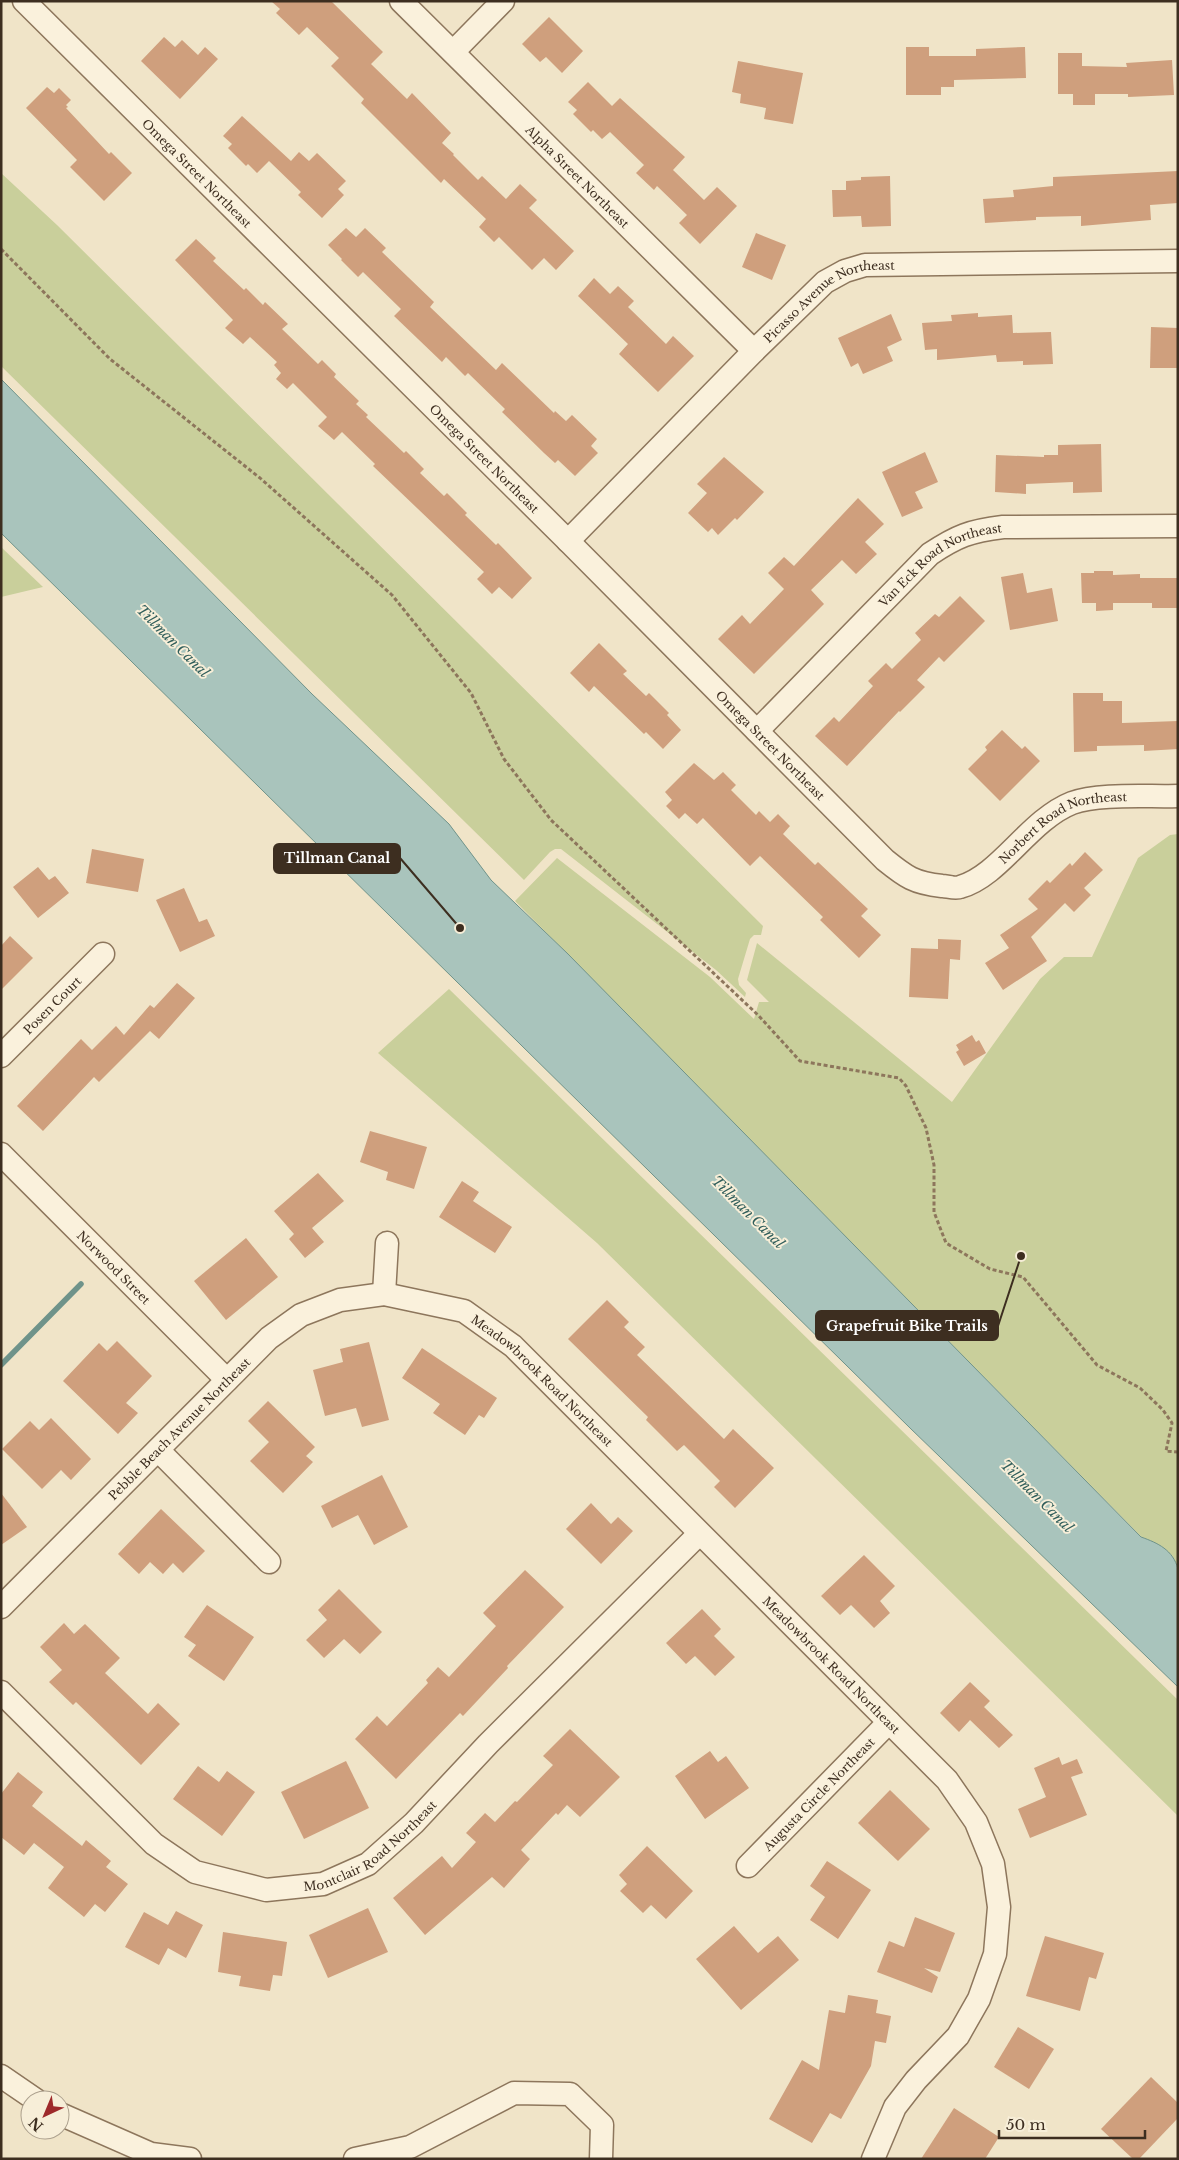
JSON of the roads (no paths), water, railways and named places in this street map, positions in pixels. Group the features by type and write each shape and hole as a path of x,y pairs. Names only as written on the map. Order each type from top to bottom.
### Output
{"street":[{"name":"Omega Street Northeast","path":"24,1 568,541 884,860 901,874 920,884 959,888"},
{"name":"Alpha Street Northeast","path":"402,1 754,351"},
{"path":"453,52 503,1"},
{"name":"Picasso Avenue Northeast","path":"568,541 754,351 825,282 845,271 864,265 1178,261"},
{"name":"Van Eck Road Northeast","path":"757,731 930,554 952,539 980,530 1003,527 1178,526"},
{"name":"Norbert Road Northeast","path":"959,888 983,876 1046,818 1071,804 1088,798 1178,796"},
{"name":"Posen Court","path":"1,1056 103,954"},
{"name":"Norwood Street","path":"1,1154 227,1380"},
{"path":"384,1294 387,1243"},
{"name":"Pebble Beach Avenue Northeast","path":"1,1607 269,1338 301,1315 340,1300 384,1294"},
{"name":"Meadowbrook Road Northeast","path":"384,1294 464,1311 513,1346 947,1780 976,1822 993,1864 999,1907 995,1954 979,1999 958,2036 916,2080 895,2107 873,2159"},
{"path":"158,1450 269,1562"},
{"name":"Montclair Road Northeast","path":"1,1692 154,1844 195,1872 266,1890 323,1884 368,1864 414,1823 488,1744 699,1534"},
{"name":"Augusta Circle Northeast","path":"748,1866 889,1722"},
{"path":"1,2076 21,2090"},
{"path":"355,2159 410,2147 514,2093 570,2094 602,2126 601,2159"},
{"path":"70,2118 151,2154 190,2159"}],"water":[{"path":"1,379 312,694 449,824 491,880 568,954 1141,1537 1169,1552 1176,1562 1178,1569 1178,1687 910,1428 1,533"}],"waterway":[{"path":"1,1365 81,1284"}],"place":[{"name":"Tillman Canal","path":"460,928"},
{"name":"Grapefruit Bike Trails","path":"1021,1256"}]}
